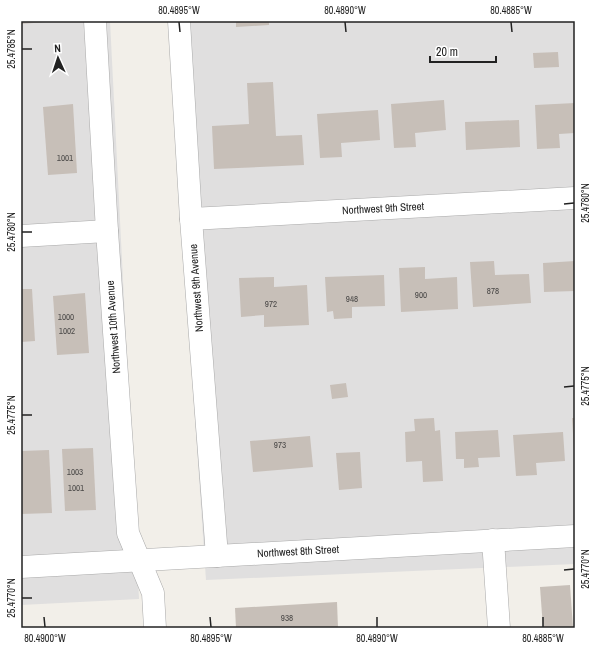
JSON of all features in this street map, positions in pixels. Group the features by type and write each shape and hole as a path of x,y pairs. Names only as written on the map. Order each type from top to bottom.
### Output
{"street":[{"name":"Northwest 10th Avenue","path":"95,21 106,231 128,533 153,593 155,628"},
{"name":"Northwest 9th Avenue","path":"179,21 191,219 216,556"},
{"name":"Northwest 9th Street","path":"191,219 575,198"},
{"path":"21,236 106,231"},
{"name":"Northwest 8th Street","path":"21,567 575,536"},
{"path":"494,540 499,628"}],"shaded area":[{"path":"21,21 110,21 139,599 21,605"},
{"path":"168,21 575,21 575,564 206,580"}],"building":[{"path":"21,21 46,21 46,22 21,24"},
{"path":"236,21 269,21 269,25 236,27"},
{"path":"558,52 559,67 534,68 533,53"},
{"path":"273,82 276,136 302,135 304,165 214,169 212,126 249,124 247,83"},
{"path":"444,100 446,130 415,133 416,147 394,148 391,104"},
{"path":"575,103 575,133 559,134 560,148 537,149 535,105"},
{"path":"73,104 77,173 48,175 43,107"},
{"path":"378,110 380,140 341,143 342,157 320,158 317,114"},
{"path":"519,120 520,147 466,150 465,122"},
{"path":"494,261 495,275 529,274 531,303 473,307 470,262"},
{"path":"575,261 575,291 544,292 543,263"},
{"path":"425,267 425,279 457,277 458,309 401,312 399,268"},
{"path":"384,275 385,306 352,307 352,318 334,319 333,311 327,312 325,277"},
{"path":"274,277 274,287 307,285 309,325 264,327 264,315 241,317 239,278"},
{"path":"21,289 32,289 35,341 21,342"},
{"path":"85,293 89,353 57,355 53,296"},
{"path":"346,383 348,397 332,399 330,385"},
{"path":"434,418 435,431 440,430 443,481 423,482 422,461 406,462 405,432 415,431 414,419"},
{"path":"572,418 575,418 574,451"},
{"path":"498,430 500,457 478,458 479,467 464,468 464,459 456,459 455,432"},
{"path":"563,432 565,461 536,463 537,475 516,476 513,435"},
{"path":"310,436 313,467 253,472 250,441"},
{"path":"93,448 96,510 65,511 62,449"},
{"path":"49,450 52,513 21,514 21,451"},
{"path":"360,452 362,488 339,490 336,453"},
{"path":"570,585 573,628 543,628 540,587"},
{"path":"337,602 338,628 236,628 235,608"}]}
